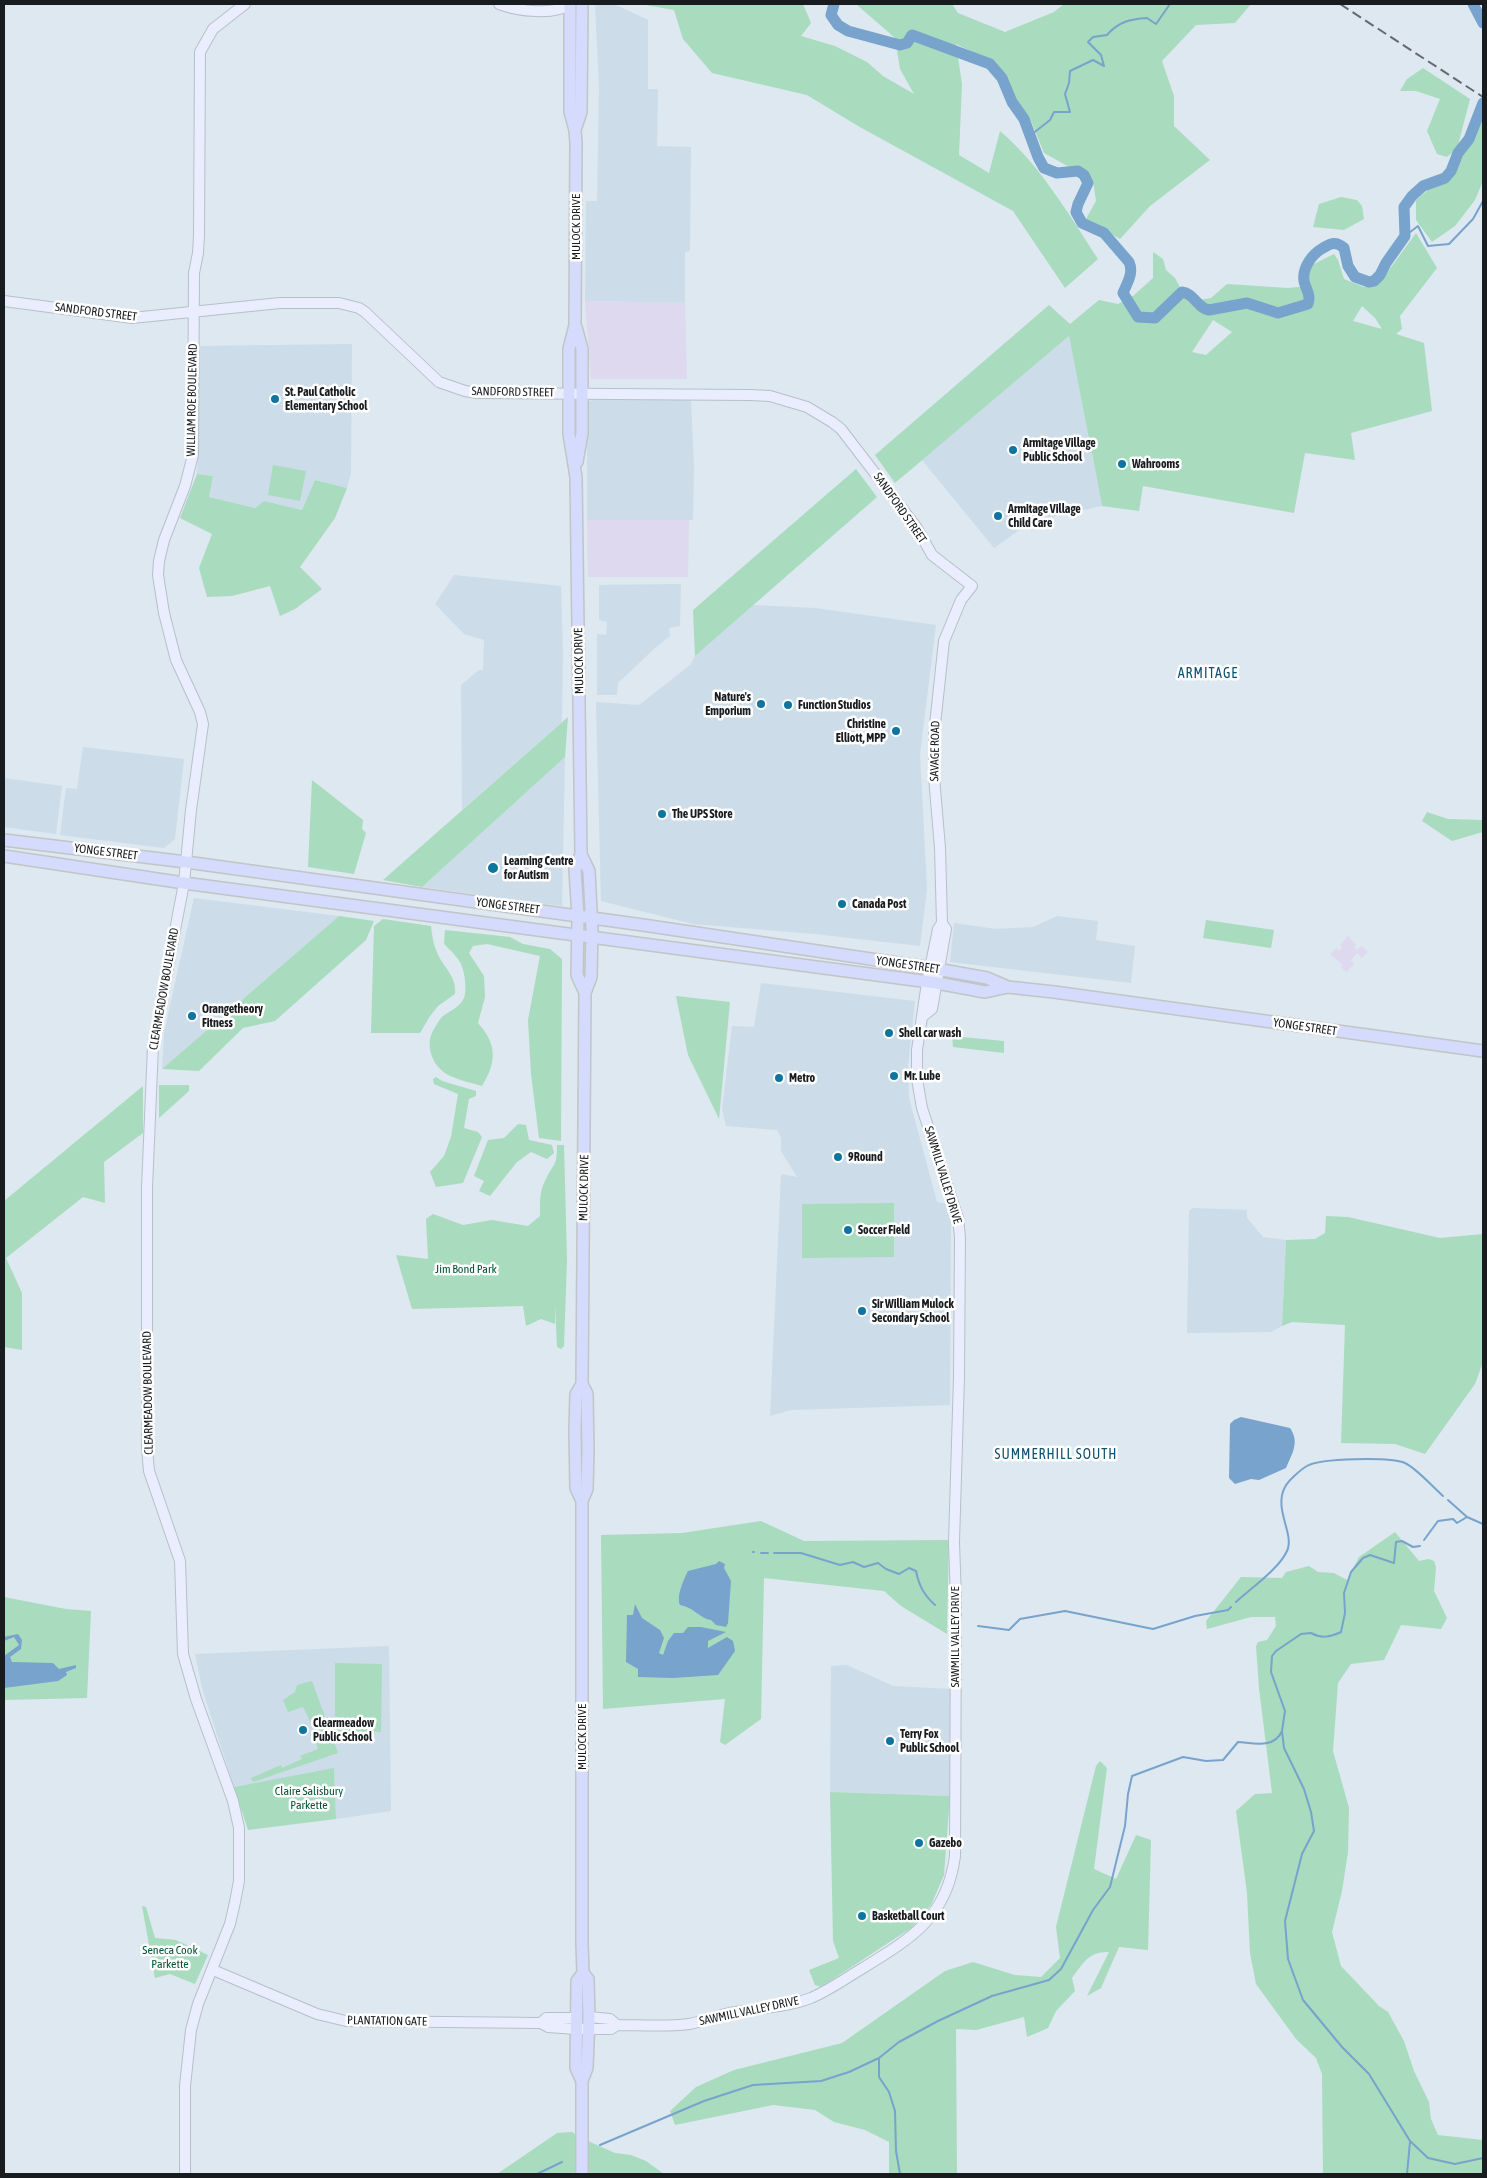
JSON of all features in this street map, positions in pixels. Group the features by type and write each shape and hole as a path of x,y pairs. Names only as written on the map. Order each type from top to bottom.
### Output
{"main road":[{"name":"MULOCK DRIVE","path":"570,4 570,112 575,130 575,325 569,350 569,434 576,468"},
{"name":"MULOCK DRIVE","path":"575,130 581,112 582,4"},
{"name":"MULOCK DRIVE","path":"575,325 582,349 582,433 576,468 581,854 575,870 578,916 577,975 585,993"},
{"name":"YONGE STREET","path":"4,840 186,862 578,916 935,969 987,978 1008,988"},
{"name":"MULOCK DRIVE","path":"581,854 589,871 592,938 591,977 585,993 582,1384 587,1394 588,1450 587,1489 582,1501 583,1973 577,1981 576,2023 576,2068 582,2080"},
{"name":"YONGE STREET","path":"4,856 184,883 932,983 985,992 1008,988 1063,993 1483,1051"},
{"name":"MULOCK DRIVE","path":"582,2174 582,2080 587,2068 589,2023 588,1979 583,1973"}],"street":[{"name":"WILLIAM ROE BOULEVARD","path":"186,862 203,724 200,712 176,660 161,599 158,570 164,540 185,486 193,455 193,312 194,272 199,235 200,52 213,29 245,4"},
{"path":"500,4 514,9 530,10 562,10 570,4 582,4"},
{"name":"SANDFORD STREET","path":"4,301 132,318 280,303 327,302 359,308 373,318 439,382 456,389 476,393 582,392 770,396 807,408 832,422 841,430 912,521 932,555 972,586"},
{"name":"SAVAGE ROAD","path":"935,969 946,929 942,922 940,848 934,777 934,734 944,641 961,600 972,586"},
{"name":"CLEARMEADOW BOULEVARD","path":"185,2174 187,2057 190,2030 198,2004 230,1924 238,1888 239,1828 233,1801 196,1699 182,1654 180,1561 149,1471 146,1399 147,1188 153,1046 184,883 186,862"},
{"name":"SAWMILL VALLEY DRIVE","path":"576,2023 610,2020 617,2025 686,2024 712,2020 732,2013 786,2005 810,1998 830,1989 896,1948 920,1930 944,1895 952,1876 955,1838 954,1542 959,1378 960,1237 958,1218 919,1098 917,1050 923,1016 935,969"},
{"name":"PLANTATION GATE","path":"213,1970 317,2014 346,2021 541,2023 546,2018 576,2023"}],"shaded area":[{"path":"595,4 614,4 648,20 648,89 658,89 657,146 691,147 690,251 685,252 685,303 585,301 586,201 597,201 599,88"},
{"path":"585,301 685,303 687,379 591,379"},
{"name":"Armitage Village Public School","path":"1069,336 1102,506 1046,518 1018,531 994,548 922,460"},
{"name":"St. Paul Catholic Elementary School","path":"352,344 351,473 347,488 315,480 302,510 264,501 255,508 209,497 213,476 197,474 200,346"},
{"path":"595,399 691,400 694,466 693,520 587,520 587,402"},
{"path":"587,520 689,520 688,577 588,577"},
{"path":"454,575 561,586 563,652 562,722 462,810 461,685 479,670 483,670 484,640 464,634 435,604"},
{"path":"681,584 680,626 669,628 670,636 618,683 617,695 597,695 597,634 606,635 607,622 599,620 599,585"},
{"path":"753,605 815,608 936,625 920,754 927,889 920,946 815,934 693,924 601,901 596,702 639,705 690,665 695,656"},
{"path":"83,747 184,759 175,839 164,848 60,835 66,788 77,789"},
{"path":"565,757 562,906 422,887"},
{"path":"4,778 62,786 56,834 4,827"},
{"path":"194,898 339,916 162,1069 164,1033"},
{"path":"1057,916 1098,921 1096,940 1135,946 1131,983 950,962 954,923 996,929 1033,927"},
{"path":"1348,936 1356,945 1354,947 1357,950 1362,946 1368,952 1362,958 1357,953 1351,960 1354,964 1346,972 1341,967 1343,965 1330,954 1337,948 1339,951 1342,948 1340,945"},
{"path":"761,983 915,1001 908,1066 909,1098 937,1202 949,1204 951,1217 950,1405 791,1410 770,1416 781,1174 797,1177 781,1151 781,1138 777,1130 726,1126 722,1109 732,1026 754,1027"},
{"path":"1193,1208 1247,1210 1247,1218 1263,1237 1286,1240 1282,1326 1271,1332 1187,1333 1189,1211"},
{"name":"Clearmeadow Public School","path":"389,1646 391,1811 336,1819 334,1769 234,1787 203,1692 195,1654"},
{"name":"Terry Fox Public School","path":"847,1665 893,1686 950,1689 950,1796 830,1792 831,1666"}],"green space":[{"path":"640,4 803,4 811,23 801,36 835,46 867,62 883,76 914,94 900,69 895,38 856,4 952,4 958,13 1005,32 1054,12 1064,4 1251,4 1235,23 1196,25 1162,61 1174,96 1174,126 1210,160 1150,206 1120,239 1086,219 1096,201 1093,180 1044,153 1031,121 987,59 956,44 962,84 959,155 989,173 1000,131 1041,175 1098,259 1065,288 1013,211 858,126 807,95 712,73 683,39 674,10"},
{"path":"1423,68 1470,99 1457,149 1447,157 1437,154 1427,131 1440,99 1416,91 1400,91 1407,79"},
{"path":"1483,112 1483,181 1475,200 1455,226 1432,242 1416,220 1416,200 1453,169"},
{"path":"1341,197 1357,200 1362,206 1364,219 1344,230 1313,227 1319,204"},
{"path":"1416,233 1437,268 1400,316 1402,329 1396,334 1424,343 1432,411 1351,433 1355,460 1305,453 1294,513 1143,486 1139,511 1102,506 1092,453 1088,453 1086,440 1089,439 1069,336 895,483 875,455 1049,305 1070,324 1099,300 1118,304 1133,296 1153,278 1153,252 1163,259 1166,270 1175,278 1188,302 1211,298 1227,284 1288,288 1308,286 1310,266 1334,254 1344,279 1364,287 1381,281","holes":["1362,306 1375,318 1382,329 1353,321","1213,320 1232,332 1206,355 1192,352"]},
{"path":"273,465 306,471 300,501 268,495"},
{"path":"856,469 877,497 695,656 693,610"},
{"path":"197,474 213,476 209,497 255,508 264,501 302,510 315,480 347,488 335,518 300,567 322,589 295,609 280,616 270,586 232,596 207,597 199,568 212,534 180,518"},
{"path":"568,717 565,757 422,887 383,880"},
{"path":"312,780 363,820 362,829 366,833 354,874 308,867"},
{"path":"1427,812 1448,819 1483,820 1483,832 1452,841 1422,821"},
{"path":"339,916 374,921 366,940 275,1021 243,1028 199,1071 162,1069"},
{"path":"383,919 431,926 436,950 454,982 455,994 438,1006 420,1033 371,1033 374,926"},
{"path":"1206,920 1274,930 1271,948 1203,938"},
{"path":"445,930 510,937 523,944 550,949 562,959 561,1141 539,1138 531,1074 528,1020 540,956 487,944 473,946 469,953 484,976 485,997 478,1023 489,1038 492,1046 493,1053 490,1069 482,1086 457,1079 437,1066 430,1049 431,1037 441,1018 462,1002 465,991 461,964 444,944"},
{"path":"676,996 730,1002 719,1119 688,1055"},
{"path":"952,1036 1004,1041 1004,1053 953,1047"},
{"path":"436,1077 442,1081 476,1091 476,1096 469,1099 464,1128 478,1132 482,1137 463,1183 436,1187 430,1172 444,1156 451,1137 458,1094 434,1084 433,1079"},
{"path":"159,1085 189,1085 189,1091 159,1118"},
{"path":"143,1086 143,1133 104,1162 105,1203 83,1197 6,1258 22,1293 22,1350 4,1347 4,1201"},
{"path":"518,1124 526,1125 529,1140 552,1145 554,1153 547,1159 531,1152 517,1162 490,1196 479,1191 484,1181 474,1176 488,1140 504,1138"},
{"name":"Jim Bond Park","path":"557,1145 564,1145 567,1260 564,1346 561,1349 557,1347 555,1304 555,1324 541,1319 526,1326 523,1306 412,1309 396,1255 428,1259 426,1219 433,1214 463,1225 492,1220 528,1226 540,1216 542,1189 555,1162"},
{"name":"Soccer Field","path":"894,1203 894,1257 802,1258 802,1204"},
{"path":"1326,1216 1348,1217 1440,1238 1483,1234 1483,1362 1475,1384 1425,1454 1395,1444 1341,1443 1345,1325 1292,1322 1282,1326 1286,1240 1315,1239 1325,1233"},
{"path":"761,1521 804,1541 949,1540 947,1634 901,1606 884,1591 764,1578 761,1719 725,1745 720,1742 725,1699 603,1709 601,1535 682,1533"},
{"path":"1395,1532 1419,1561 1429,1559 1434,1561 1436,1567 1434,1591 1447,1618 1441,1629 1401,1625 1384,1660 1351,1664 1338,1683 1333,1751 1349,1808 1348,1852 1342,1891 1332,1932 1341,1966 1379,2006 1388,2012 1404,2041 1414,2071 1429,2102 1431,2119 1438,2135 1483,2140 1483,2174 1323,2174 1322,2074 1316,2058 1296,2039 1256,1984 1250,1953 1247,1893 1236,1811 1255,1794 1272,1793 1259,1688 1256,1646 1258,1642 1267,1640 1276,1626 1275,1617 1251,1617 1207,1629 1206,1621 1241,1577 1282,1578 1286,1572 1309,1566 1318,1572 1334,1573 1347,1580 1359,1557"},
{"path":"4,1597 66,1609 91,1611 87,1698 4,1700"},
{"path":"335,1663 382,1664 381,1732 335,1731"},
{"path":"312,1681 338,1753 253,1782 251,1778 281,1765 282,1768 302,1759 300,1756 318,1749 316,1742 320,1741 303,1707 288,1712 283,1700 295,1692 297,1685"},
{"path":"1100,1761 1107,1768 1094,1869 1116,1879 1136,1835 1151,1840 1148,1950 1119,1947 1101,1988 1087,1996 1109,1952 1102,1952 1091,1956 1072,1978 1075,1991 1056,2011 1048,2028 1027,2037 1024,2017 976,2030 956,2029 957,2174 889,2174 889,2142 865,2130 834,2122 815,2110 773,2105 675,2125 670,2111 696,2087 734,2070 842,2043 945,1971 973,1962 1015,1975 1041,1977 1060,1958 1056,1927 1096,1766"},
{"name":"Claire Salisbury Parkette","path":"334,1768 336,1819 248,1830 234,1787"},
{"path":"830,1792 950,1796 944,1875 931,1905 911,1928 821,1987 815,1985 809,1970 839,1958 833,1941"},
{"name":"Seneca Cook Parkette","path":"142,1906 146,1907 155,1938 176,1940 208,1955 195,1984 170,1974 155,1978"},
{"path":"572,2132 615,2153 631,2155 646,2161 664,2174 497,2174 557,2133"}],"water":[{"path":"1241,1417 1290,1428 1295,1443 1293,1453 1286,1468 1259,1480 1251,1479 1235,1484 1229,1478 1230,1424"},
{"path":"719,1561 725,1564 724,1568 731,1581 728,1623 726,1627 716,1625 711,1620 680,1605 679,1601 681,1588 688,1571 716,1564"},
{"path":"635,1604 642,1618 660,1630 664,1638 659,1653 663,1655 668,1641 674,1633 683,1633 688,1627 701,1627 726,1632 708,1641 708,1648 727,1637 733,1641 735,1651 718,1675 673,1678 638,1677 638,1669 626,1662 627,1615 633,1615"},
{"path":"18,1634 22,1640 21,1649 10,1657 12,1662 53,1663 59,1669 76,1665 76,1668 66,1672 67,1675 58,1681 4,1688 4,1656 19,1645 14,1637 4,1641 4,1637"}],"waterway":[{"path":"834,4 831,15 838,25 848,31 900,45 907,43 912,35 990,64 1002,78 1012,102 1024,119 1044,168 1057,173 1078,171 1084,175 1088,183 1076,212 1082,223 1104,233 1129,262 1131,270 1123,293 1138,317 1155,318 1182,292 1190,295 1201,306 1209,310 1247,303 1278,313 1308,304 1309,295 1304,281 1306,266 1319,251 1334,244 1344,248 1348,266 1355,277 1369,282 1374,281 1380,275 1405,236 1404,207 1423,186 1445,178 1451,171 1458,153 1469,139 1483,103"},
{"path":"1031,135 1050,120 1054,112 1070,112 1065,94 1069,83 1070,71 1093,60 1104,66 1101,55 1088,42 1093,37 1107,35 1120,24 1135,19 1147,18 1156,24 1170,4"},
{"path":"1473,4 1483,23"},
{"path":"1405,236 1418,226 1428,246 1449,244 1473,219 1483,201"},
{"path":"1236,1602 1271,1572 1287,1551 1289,1544 1282,1512 1282,1495 1289,1482 1307,1466 1314,1463 1340,1460 1371,1459 1397,1461 1405,1463 1414,1469 1443,1496"},
{"path":"1448,1500 1467,1517 1483,1524"},
{"path":"1424,1540 1438,1521 1453,1519 1457,1523 1467,1517"},
{"path":"1420,1546 1413,1547 1402,1541 1396,1542 1394,1563 1370,1555 1363,1558 1351,1572 1344,1593 1345,1613 1341,1632 1326,1637 1311,1633 1301,1634 1276,1651 1272,1656 1271,1672 1285,1711 1282,1731 1284,1748 1304,1789 1314,1831 1302,1854 1285,1921 1288,1959 1303,2000 1342,2047 1369,2074 1410,2141 1428,2158 1455,2164 1483,2158"},
{"path":"761,1553 768,1553"},
{"path":"774,1553 801,1553 840,1565 853,1562 864,1567 878,1563 886,1569 899,1574 909,1568 916,1571 923,1590 935,1605"},
{"path":"978,1626 1009,1630 1020,1619 1065,1611 1153,1629 1195,1616 1228,1610 1231,1607"},
{"path":"600,2145 704,2101 753,2085 821,2081 849,2072 879,2058 899,2042 938,2021 992,1996 1049,1980 1061,1969 1093,1910 1110,1887 1125,1826 1132,1776 1183,1757 1206,1761 1223,1760 1238,1742 1269,1743 1278,1737 1282,1731"},
{"path":"879,2058 879,2077 889,2092 895,2111 896,2151 900,2174"},
{"path":"1407,2174 1410,2142"},
{"path":"537,2174 562,2162"}],"railway":[{"path":"1340,4 1483,97"}],"place":[{"name":"St. Paul Catholic Elementary School","path":"275,399"},
{"name":"Armitage Village Public School","path":"1013,450"},
{"name":"Wahrooms","path":"1122,464"},
{"name":"Armitage Village Child Care","path":"998,516"},
{"name":"Nature's Emporium","path":"761,704"},
{"name":"Function Studios","path":"788,705"},
{"name":"Christine Elliott, MPP","path":"896,731"},
{"name":"The UPS Store","path":"662,814"},
{"name":"Learning Centre for Autism","path":"493,868"},
{"name":"Canada Post","path":"842,904"},
{"name":"Orangetheory Fitness","path":"192,1016"},
{"name":"Shell car wash","path":"889,1033"},
{"name":"Mr. Lube","path":"894,1076"},
{"name":"Metro","path":"779,1078"},
{"name":"9Round","path":"838,1157"},
{"name":"Soccer Field","path":"848,1230"},
{"name":"Sir William Mulock Secondary School","path":"862,1311"},
{"name":"Clearmeadow Public School","path":"303,1730"},
{"name":"Terry Fox Public School","path":"890,1741"},
{"name":"Gazebo","path":"919,1843"},
{"name":"Basketball Court","path":"862,1916"}],"district":[{"name":"ARMITAGE","path":"1208,674"},
{"name":"SUMMERHILL SOUTH","path":"1056,1455"}]}
